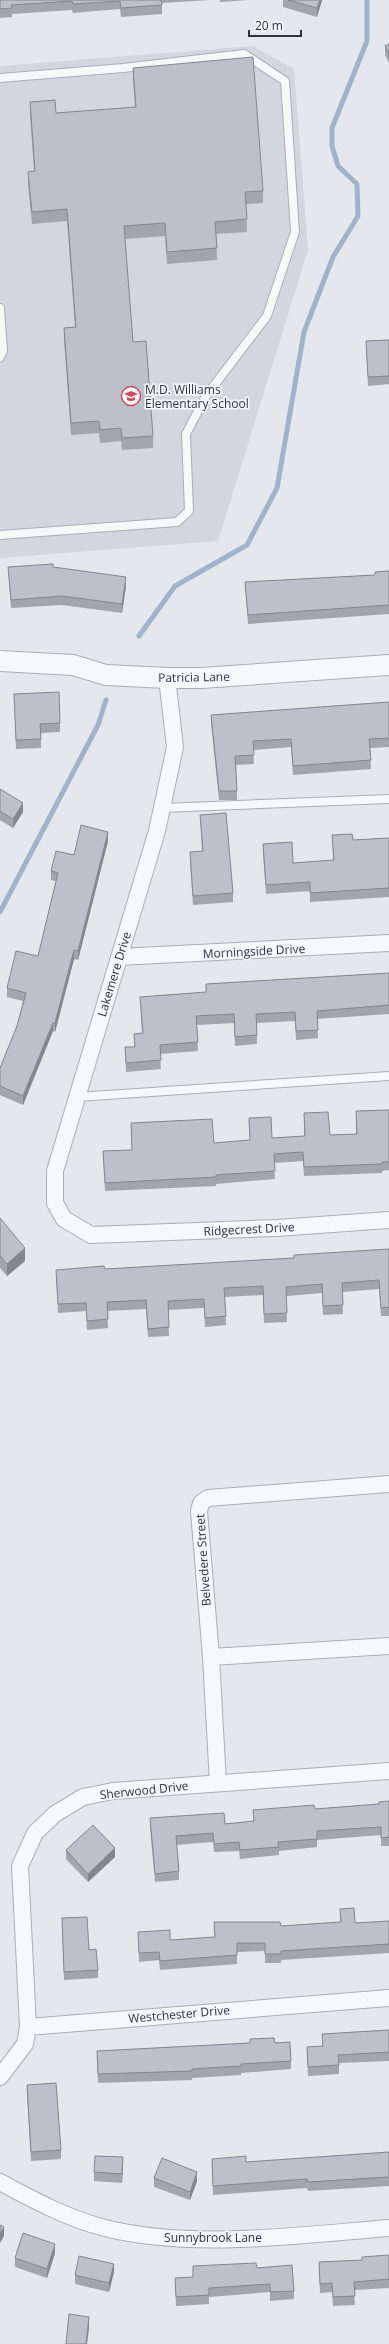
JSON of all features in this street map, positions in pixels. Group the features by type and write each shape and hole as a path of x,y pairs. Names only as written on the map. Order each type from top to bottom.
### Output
{"street":[{"name":"Patricia Lane","path":"0,661 73,665 106,675 167,678 201,678 389,665"},
{"name":"Lakemere Drive","path":"109,1236 91,1235 64,1219 55,1203 55,1171 162,808 175,747 167,678"},
{"name":"Morningside Drive","path":"119,957 389,943"},
{"name":"Ridgecrest Drive","path":"109,1236 276,1228 389,1220"},
{"name":"Belvedere Street","path":"218,1783 211,1657 199,1511 201,1503 208,1498 389,1484"},
{"path":"211,1657 389,1646"},
{"name":"Sherwood Drive","path":"28,2027 20,1866 35,1833 55,1814 83,1797 113,1791 389,1771"},
{"name":"Westchester Drive","path":"28,2027 389,1998"},
{"path":"0,2077 25,2044 28,2027"},
{"name":"Sunnybrook Lane","path":"0,2182 38,2203 105,2228 165,2239 273,2237 389,2228"}],"lane":[{"path":"0,78 124,68 244,54 285,81 295,232 268,316 206,396 186,434 189,511 177,522 0,535"},
{"path":"0,308 4,351 0,357"},
{"path":"162,808 389,799"},
{"path":"77,1097 389,1076"}],"shaded area":[{"name":"M.D. Williams Elementary School","path":"253,46 294,69 308,250 218,541 0,558 0,66"}],"building":[{"path":"0,0 161,0 162,5 121,8 120,1 73,4 72,1 11,5 12,8 0,9"},
{"path":"288,0 320,0 317,8"},
{"path":"389,44 389,54 385,46"},
{"path":"253,57 263,191 245,192 247,219 215,222 217,248 167,252 165,223 124,226 133,342 146,341 153,436 122,438 121,428 100,430 99,421 71,423 64,328 76,327 67,209 32,212 28,172 35,171 30,102 55,100 56,113 136,107 133,68"},
{"path":"389,340 389,376 368,377 366,341"},
{"path":"53,564 53,567 126,577 122,604 62,596 11,600 8,567"},
{"path":"389,571 389,605 248,615 245,582 375,575 375,572"},
{"path":"59,692 60,723 40,724 41,739 16,740 14,694"},
{"path":"389,702 389,738 369,739 371,760 293,766 291,739 253,741 254,755 235,756 237,791 219,791 211,715"},
{"path":"0,789 23,803 13,819 0,811"},
{"path":"226,813 233,893 193,896 190,852 203,851 200,815"},
{"path":"81,825 108,832 78,951 74,950 55,1023 53,1023 23,1096 0,1086 0,1068 17,1026 26,993 7,988 16,951 38,956 58,873 51,871 56,851 74,855"},
{"path":"352,834 353,840 389,838 389,888 310,893 310,882 266,885 263,844 292,842 293,863 334,860 332,835"},
{"path":"389,973 389,1005 317,1011 318,1030 296,1031 295,1012 256,1014 257,1035 235,1037 234,1014 196,1016 198,1042 160,1045 161,1060 126,1063 125,1047 135,1047 134,1034 143,1033 140,997 206,992 206,984"},
{"path":"389,1110 389,1162 382,1162 382,1164 304,1167 303,1152 274,1154 275,1171 216,1175 216,1177 105,1183 103,1151 132,1150 131,1123 212,1119 214,1143 250,1140 249,1118 271,1117 272,1138 305,1136 304,1113 328,1112 330,1135 357,1134 356,1111"},
{"path":"0,1218 25,1248 7,1264 0,1256"},
{"path":"389,1249 389,1307 381,1308 379,1280 342,1283 343,1305 323,1306 322,1284 286,1287 287,1313 264,1314 263,1286 224,1288 226,1316 205,1318 204,1299 168,1301 169,1327 148,1329 146,1300 107,1302 108,1319 87,1321 86,1303 58,1304 56,1270 104,1266 105,1269 294,1258 294,1255"},
{"path":"389,1801 389,1837 381,1838 381,1827 317,1831 317,1839 278,1842 279,1847 240,1850 239,1842 214,1844 213,1833 176,1836 179,1871 155,1874 150,1818 224,1813 225,1824 254,1821 253,1810 314,1805 315,1809 379,1804 379,1802"},
{"path":"93,1825 115,1848 88,1874 66,1850"},
{"path":"354,1908 355,1923 389,1921 389,1944 281,1951 281,1954 265,1954 265,1943 237,1943 237,1955 160,1961 159,1952 139,1953 138,1932 170,1930 170,1940 215,1937 214,1922 280,1922 281,1926 341,1922 340,1909"},
{"path":"87,1917 89,1950 96,1949 98,1970 64,1972 62,1918"},
{"path":"389,2030 389,2052 338,2055 339,2065 308,2067 307,2047 323,2046 322,2034"},
{"path":"274,2038 275,2043 290,2042 291,2061 241,2064 241,2066 192,2069 192,2071 98,2074 97,2051 250,2043 250,2039"},
{"path":"56,2083 61,2150 31,2152 27,2085"},
{"path":"389,2152 389,2177 308,2182 307,2179 213,2186 212,2159 246,2156 246,2162"},
{"path":"95,2156 123,2157 122,2174 94,2172"},
{"path":"162,2158 197,2172 190,2192 154,2178"},
{"path":"0,2225 4,2227 0,2234"},
{"path":"23,2233 55,2244 47,2269 15,2258"},
{"path":"389,2255 389,2279 354,2282 355,2296 333,2297 332,2283 320,2284 319,2262 362,2260 362,2257"},
{"path":"79,2256 114,2264 109,2283 75,2275"},
{"path":"256,2263 257,2268 292,2265 294,2291 270,2292 270,2284 209,2288 209,2295 176,2297 175,2278 193,2277 193,2266"},
{"path":"69,2314 89,2317 86,2344 66,2344"}],"waterway":[{"path":"139,636 175,586 247,545 277,488 304,332 333,257 358,216 357,184 338,166 332,146 332,128 367,41 367,0"},
{"path":"0,912 98,725 106,700"}],"place":[{"name":"M.D. Williams Elementary School","path":"131,396"}]}
